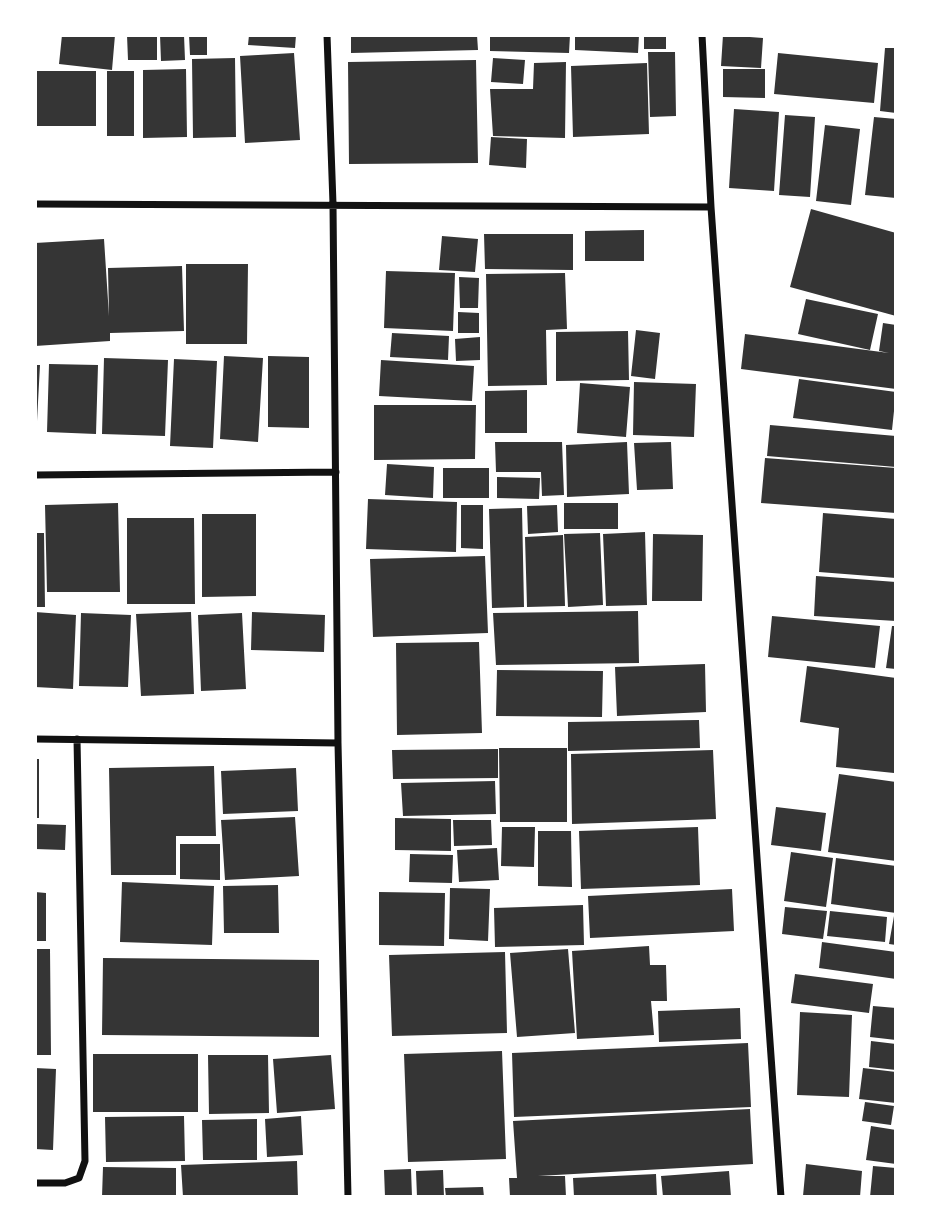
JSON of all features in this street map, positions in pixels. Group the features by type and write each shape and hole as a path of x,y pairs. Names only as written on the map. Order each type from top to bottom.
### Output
{"street":[{"path":"327,35 333,204 338,744 348,1197"},
{"path":"702,35 711,207 780,1197"},
{"path":"35,204 711,207"},
{"path":"35,475 336,472"},
{"path":"35,739 338,744"},
{"path":"35,1183 65,1183 79,1178 85,1161 77,739"}],"building":[{"path":"62,35 115,35 112,70 59,64"},
{"path":"127,35 157,35 157,60 128,60"},
{"path":"160,35 184,35 185,60 161,61"},
{"path":"189,35 207,35 207,55 190,55"},
{"path":"249,35 296,35 295,48 248,45"},
{"path":"351,35 477,35 478,50 351,53"},
{"path":"490,35 570,35 569,53 490,51"},
{"path":"575,35 639,35 638,53 575,50"},
{"path":"644,35 666,35 666,49 644,49"},
{"path":"723,35 763,38 761,68 721,66"},
{"path":"885,48 896,48 896,113 880,111"},
{"path":"648,52 675,52 676,116 650,117"},
{"path":"294,53 300,140 245,143 240,56"},
{"path":"778,53 878,63 874,103 774,94"},
{"path":"235,58 236,137 193,138 192,59"},
{"path":"493,58 525,60 523,84 491,82"},
{"path":"476,60 478,163 349,164 348,62"},
{"path":"566,62 565,138 493,136 490,89 533,89 534,63"},
{"path":"647,63 649,134 573,137 571,66"},
{"path":"186,69 187,137 143,138 143,70"},
{"path":"723,69 765,69 765,98 723,97"},
{"path":"35,71 96,71 96,126 35,126"},
{"path":"107,71 134,71 134,136 107,136"},
{"path":"734,109 779,112 774,191 729,188"},
{"path":"785,115 815,117 810,197 779,195"},
{"path":"874,117 896,119 896,198 865,195"},
{"path":"825,125 860,129 851,205 816,201"},
{"path":"491,137 527,139 526,168 489,165"},
{"path":"811,209 896,233 896,316 790,287"},
{"path":"644,230 644,261 585,261 585,231"},
{"path":"484,234 573,234 573,270 485,269"},
{"path":"442,236 478,239 475,272 439,270"},
{"path":"104,239 109,316 108,268 182,266 184,331 110,333 110,341 35,346 35,243"},
{"path":"186,264 248,264 247,344 186,344"},
{"path":"386,271 455,273 453,331 384,328"},
{"path":"565,273 567,329 546,330 547,385 488,386 486,274"},
{"path":"459,277 479,278 478,308 460,308"},
{"path":"806,299 878,314 870,350 798,334"},
{"path":"458,312 479,313 479,333 458,333"},
{"path":"883,323 896,325 896,389 741,369 745,334 889,353 879,351"},
{"path":"636,330 660,333 655,379 631,376"},
{"path":"628,331 629,380 556,381 556,332"},
{"path":"392,333 449,336 448,360 390,357"},
{"path":"480,337 480,360 456,361 455,339"},
{"path":"224,356 263,358 258,442 220,439"},
{"path":"268,356 309,357 309,428 268,427"},
{"path":"104,358 168,360 165,436 102,434"},
{"path":"174,359 217,361 213,448 170,446"},
{"path":"381,360 474,366 472,401 379,396"},
{"path":"49,364 98,365 96,434 47,432"},
{"path":"35,365 40,365 37,421 35,421"},
{"path":"799,379 896,392 892,430 793,418"},
{"path":"634,382 696,384 694,437 633,435"},
{"path":"580,383 630,387 626,437 577,433"},
{"path":"527,390 527,433 485,433 485,391"},
{"path":"374,405 476,405 475,459 374,460"},
{"path":"770,425 896,436 896,467 767,456"},
{"path":"495,442 562,442 564,495 542,496 541,472 496,472"},
{"path":"627,442 629,494 567,497 566,445"},
{"path":"671,442 673,489 637,490 634,443"},
{"path":"765,458 896,468 896,513 761,503"},
{"path":"387,464 434,467 433,498 385,495"},
{"path":"443,468 489,468 489,498 443,498"},
{"path":"497,477 540,478 539,499 497,498"},
{"path":"368,499 457,502 456,552 366,549"},
{"path":"118,503 120,592 47,592 45,505"},
{"path":"564,503 618,503 618,529 564,529"},
{"path":"461,505 483,505 483,549 461,548"},
{"path":"557,505 558,532 528,534 527,506"},
{"path":"522,508 524,607 492,608 489,509"},
{"path":"823,513 896,519 896,578 819,572"},
{"path":"202,514 256,514 256,596 202,597"},
{"path":"127,518 194,518 195,604 127,604"},
{"path":"645,532 647,605 606,606 603,534"},
{"path":"35,533 44,533 45,607 35,607"},
{"path":"600,533 603,605 568,607 564,534"},
{"path":"653,534 703,535 702,601 652,601"},
{"path":"563,535 565,606 527,607 525,537"},
{"path":"485,556 488,633 373,637 370,559"},
{"path":"816,576 896,582 896,621 814,616"},
{"path":"638,611 639,663 496,665 493,613"},
{"path":"35,612 76,615 73,689 35,687"},
{"path":"191,612 194,694 141,696 136,614"},
{"path":"252,612 325,615 324,652 251,650"},
{"path":"81,613 131,615 128,687 79,686"},
{"path":"242,613 246,689 201,691 198,615"},
{"path":"772,616 880,626 875,668 768,657"},
{"path":"892,626 896,626 896,669 886,668"},
{"path":"479,642 482,733 397,735 396,643"},
{"path":"705,664 706,712 617,716 615,667"},
{"path":"807,666 896,678 894,773 836,767 839,728 800,722"},
{"path":"497,670 603,671 602,717 496,716"},
{"path":"699,720 700,748 568,751 568,722"},
{"path":"499,748 567,748 567,822 500,822"},
{"path":"498,749 498,778 393,779 392,750"},
{"path":"713,750 716,819 572,824 571,754"},
{"path":"35,759 39,759 39,818 35,818"},
{"path":"214,766 216,836 176,836 176,875 111,875 109,768"},
{"path":"296,768 298,811 223,814 221,771"},
{"path":"839,774 896,782 896,861 828,852"},
{"path":"495,781 496,814 403,816 401,783"},
{"path":"776,807 826,813 821,851 771,845"},
{"path":"295,817 299,876 225,880 221,820"},
{"path":"395,818 451,819 451,851 395,850"},
{"path":"453,820 491,820 492,845 454,846"},
{"path":"35,824 66,825 65,850 35,849"},
{"path":"502,827 535,827 534,867 501,866"},
{"path":"698,827 700,885 581,889 579,831"},
{"path":"538,831 571,831 572,887 538,886"},
{"path":"180,844 220,844 220,880 180,879"},
{"path":"497,848 499,880 459,882 457,850"},
{"path":"791,852 833,858 826,907 784,901"},
{"path":"410,854 453,855 452,883 409,882"},
{"path":"836,858 896,866 896,913 831,904"},
{"path":"122,882 214,886 212,945 120,942"},
{"path":"278,885 279,933 224,933 223,886"},
{"path":"450,888 490,889 488,941 449,939"},
{"path":"732,889 734,931 590,938 588,896"},
{"path":"35,892 46,893 46,941 35,941"},
{"path":"379,892 445,893 444,946 379,945"},
{"path":"583,905 584,945 495,947 494,908"},
{"path":"785,907 827,911 823,939 782,934"},
{"path":"830,911 887,917 885,942 827,936"},
{"path":"896,916 896,945 889,944"},
{"path":"822,942 896,952 896,979 819,968"},
{"path":"649,946 650,965 666,965 667,1001 651,1001 654,1035 577,1039 572,951"},
{"path":"35,949 50,949 51,1055 35,1055"},
{"path":"568,949 575,1033 517,1037 510,953"},
{"path":"505,952 507,1033 392,1036 389,955"},
{"path":"103,958 319,960 319,1037 102,1035"},
{"path":"795,974 873,984 869,1013 791,1003"},
{"path":"873,1006 896,1008 896,1040 870,1037"},
{"path":"740,1008 741,1039 659,1042 658,1011"},
{"path":"800,1012 852,1015 849,1097 797,1095"},
{"path":"871,1041 896,1044 896,1070 869,1067"},
{"path":"748,1043 751,1107 514,1117 512,1053"},
{"path":"502,1051 506,1159 408,1162 404,1054"},
{"path":"93,1054 198,1054 198,1112 93,1112"},
{"path":"208,1055 268,1055 269,1113 209,1114"},
{"path":"331,1055 335,1109 277,1113 273,1059"},
{"path":"35,1068 56,1069 53,1150 35,1149"},
{"path":"863,1068 896,1072 896,1103 859,1099"},
{"path":"865,1102 894,1106 891,1125 862,1121"},
{"path":"750,1109 753,1164 538,1176 565,1176 566,1197 510,1197 509,1178 517,1178 513,1121"},
{"path":"184,1116 185,1161 106,1162 105,1117"},
{"path":"301,1116 303,1155 267,1157 265,1119"},
{"path":"257,1119 257,1160 203,1160 202,1120"},
{"path":"871,1126 896,1130 896,1164 866,1160"},
{"path":"297,1161 298,1197 183,1197 181,1165"},
{"path":"806,1164 862,1171 860,1197 803,1196"},
{"path":"873,1166 896,1168 896,1197 870,1197"},
{"path":"103,1167 176,1168 176,1197 102,1197"},
{"path":"411,1169 412,1197 385,1197 384,1170"},
{"path":"443,1170 444,1197 417,1197 416,1171"},
{"path":"729,1171 731,1197 663,1197 661,1176"},
{"path":"656,1174 657,1197 574,1197 573,1178"},
{"path":"483,1187 484,1197 446,1197 445,1188"}]}
